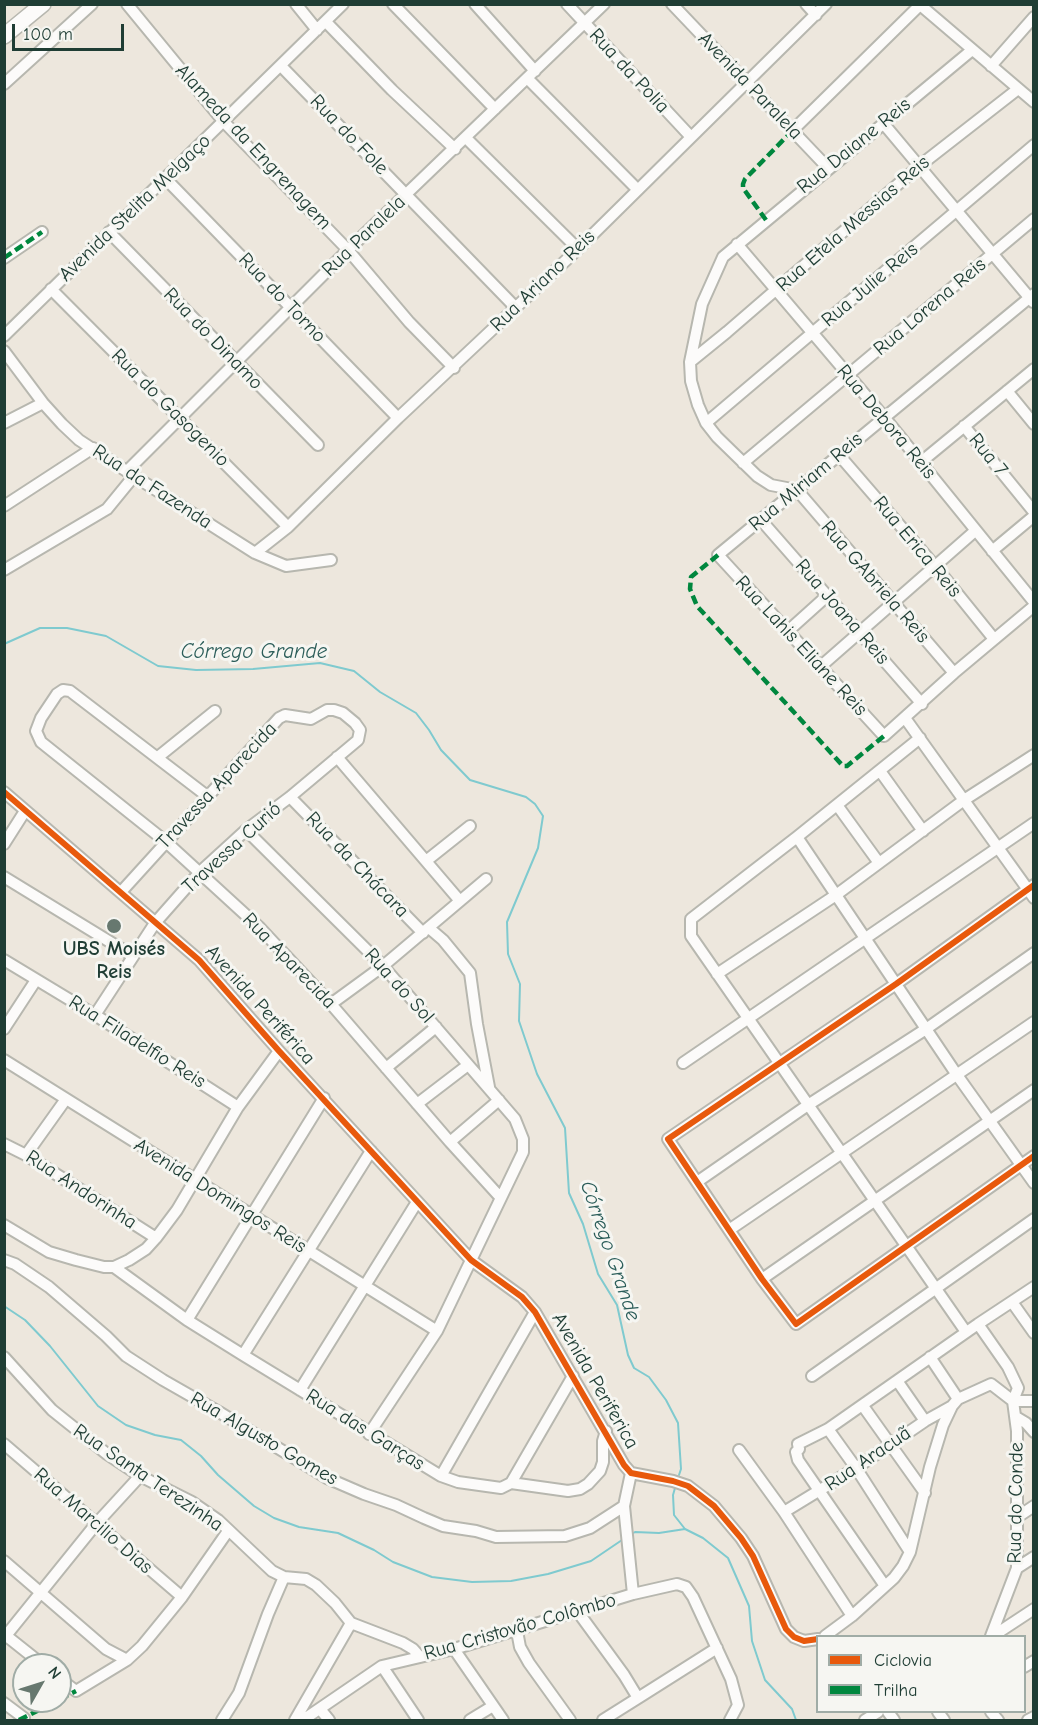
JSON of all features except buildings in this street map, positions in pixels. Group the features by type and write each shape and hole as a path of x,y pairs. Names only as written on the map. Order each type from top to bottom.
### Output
{"highway":[{"path":"4,36 43,4"}],"street":[{"path":"4,84 92,4"},
{"name":"Alameda da Engrenagem","path":"127,4 224,122 348,250 409,322 454,368"},
{"path":"296,4 455,149"},
{"name":"Avenida Stelita Melgaço","path":"4,336 343,4"},
{"path":"393,4 495,109"},
{"path":"476,4 532,75 638,189"},
{"name":"Rua da Polia","path":"567,4 691,137"},
{"name":"Rua Paralela","path":"4,570 107,509 131,474 235,363 348,250 604,4"},
{"name":"Avenida Paralela","path":"672,4 828,168"},
{"path":"806,4 816,15"},
{"name":"Rua Ariano Reis","path":"255,554 288,527 398,418 454,368 578,249 826,4"},
{"path":"793,130 919,5 1034,102"},
{"path":"992,66 1034,17"},
{"name":"Rua Daiane Reis","path":"690,362 702,304 723,257 972,50"},
{"name":"Rua do Fole","path":"281,66 516,308"},
{"name":"Rua Etela Messias Reis","path":"690,362 918,167 1017,89"},
{"path":"883,123 992,255 1032,298"},
{"path":"466,138 578,249"},
{"name":"Rua Julie Reis","path":"706,423 1034,145"},
{"name":"Rua do Torno","path":"165,178 398,418"},
{"name":"Rua Lorena Reis","path":"743,463 1034,219"},
{"path":"4,258 42,232"},
{"name":"Rua do Dinamo","path":"109,232 235,363 318,445"},
{"name":"Rua Debora Reis","path":"737,244 884,417 1034,604"},
{"name":"Rua do Gasogenio","path":"51,289 288,527"},
{"name":"Rua Miriam Reis","path":"718,555 1032,298"},
{"name":"Rua da Fazenda","path":"5,352 43,403 78,440 255,554 286,566 331,560"},
{"path":"690,362 691,381 706,423 743,463 771,485 797,490"},
{"path":"921,462 1034,369"},
{"path":"1007,391 1034,424"},
{"path":"4,423 43,403"},
{"name":"Rua 7","path":"964,426 1034,512"},
{"path":"4,506 93,448"},
{"name":"Rua Erica Reis","path":"839,455 935,566 994,639"},
{"name":"Rua GAbriela Reis","path":"797,490 954,673"},
{"path":"992,551 1034,516"},
{"name":"Rua Joana Reis","path":"761,520 922,704"},
{"path":"820,667 975,531"},
{"name":"Rua Lahis Eliane Reis","path":"718,555 884,736 905,718"},
{"path":"788,631 828,595"},
{"path":"1034,604 905,718 1031,891 668,1140 762,1279 796,1324 1034,1156"},
{"name":"Rua Aparecida","path":"158,757 70,690 63,690 57,694 41,718 36,731 41,742 165,841 260,928 331,1004 500,1197"},
{"name":"Travessa Aparecida","path":"121,892 279,718 285,715 310,719 327,710 343,713 360,730 358,740 340,755"},
{"path":"207,796 158,757 215,711"},
{"path":"920,738 692,919 691,936 966,1332"},
{"path":"717,974 836,895 964,800 1034,754"},
{"path":"340,755 460,901"},
{"name":"Travessa Curió","path":"95,1016 155,923 200,872 246,830 340,755"},
{"path":"880,771 923,831"},
{"name":"Avenida Periférica","path":"4,792 199,960 279,1052 324,1098 471,1260"},
{"name":"Rua da Chácara","path":"290,797 426,930 443,940 470,973 489,1089"},
{"path":"837,805 879,862"},
{"path":"4,844 25,812"},
{"path":"683,1063 1034,823"},
{"path":"426,861 470,826"},
{"name":"Rua do Sol","path":"246,830 382,966 515,1119 522,1132 524,1148 500,1197"},
{"path":"797,837 957,1075 1034,1183"},
{"path":"4,877 133,956"},
{"path":"331,1004 382,966 486,879"},
{"path":"697,1182 808,1105 926,1029 1034,952"},
{"name":"Rua Filadelfio Reis","path":"4,960 238,1107"},
{"path":"4,1029 36,980"},
{"path":"729,1230 1034,1022"},
{"path":"386,1068 436,1027"},
{"path":"4,1225 49,1252 104,1267 114,1268 146,1249 177,1210 238,1107 279,1052"},
{"name":"Avenida Domingos Reis","path":"4,1060 437,1331"},
{"path":"417,1104 468,1065"},
{"path":"762,1279 989,1119 1034,1090"},
{"path":"26,1155 66,1098"},
{"path":"188,1320 324,1098"},
{"path":"450,1142 499,1100"},
{"name":"Rua Andorinha","path":"4,1144 26,1155 156,1238"},
{"path":"243,1355 371,1151"},
{"path":"369,1434 437,1331 500,1197"},
{"path":"300,1390 417,1202"},
{"path":"812,1376 1034,1219"},
{"name":"Rua Algusto Gomes","path":"4,1260 15,1264 49,1287 126,1356 164,1380 327,1478 443,1526 476,1531 496,1537 565,1536 590,1528 624,1506"},
{"name":"Avenida Periferica","path":"471,1260 516,1292 536,1312 624,1465 631,1473 688,1486 714,1506 753,1556 786,1629 794,1637 804,1641 816,1639"},
{"name":"Rua das Garças","path":"114,1268 188,1320 369,1434 441,1476 458,1482 501,1488 511,1483 568,1491 580,1489 597,1475 602,1466 603,1441 606,1431"},
{"path":"885,1586 798,1460 796,1452 799,1449 798,1444 828,1429 863,1406 930,1357 1034,1287"},
{"path":"1012,1302 1034,1333"},
{"path":"441,1476 536,1312"},
{"name":"Rua do Conde","path":"978,1324 1017,1382 1018,1393 1023,1401 1016,1417 1017,1568 992,1635"},
{"name":"Rua Santa Terezinha","path":"4,1357 66,1423 140,1476 192,1502 218,1520 266,1567 284,1577 306,1579 316,1585 351,1623 402,1643 413,1649 420,1657"},
{"path":"826,1635 852,1616 885,1586 903,1566 910,1552 930,1467 943,1425 955,1403 930,1357"},
{"path":"511,1483 573,1376"},
{"path":"898,1382 926,1421"},
{"name":"Rua Aracuã","path":"784,1512 856,1468 890,1443 991,1384 1023,1401"},
{"path":"863,1406 925,1493"},
{"path":"1016,1417 1034,1432"},
{"path":"828,1429 910,1552"},
{"name":"Rua Marcilio Dias","path":"4,1444 182,1597"},
{"path":"739,1450 784,1512 852,1616"},
{"name":"Rua Cristovão Colômbo","path":"303,1720 382,1666 517,1631 633,1594 624,1506 631,1473"},
{"path":"27,1653 5,1636 96,1524 140,1476"},
{"path":"1016,1518 1034,1506"},
{"path":"72,1688 76,1691 127,1660 142,1646 182,1597 228,1531"},
{"path":"1017,1568 1034,1557"},
{"path":"4,1561 106,1649 127,1660"},
{"path":"222,1720 239,1693 284,1577"},
{"path":"633,1594 677,1584 686,1587 698,1607 736,1694 738,1705 730,1720"},
{"path":"994,1635 1034,1609"},
{"path":"578,1612 638,1698"},
{"path":"295,1720 351,1623"},
{"path":"517,1631 520,1647 529,1663 570,1720"},
{"path":"603,1720 717,1648"},
{"path":"454,1649 503,1720"},
{"path":"382,1666 418,1720"},
{"path":"4,1703 24,1718"},
{"path":"470,1720 493,1706"},
{"path":"320,1709 329,1720"},
{"path":"1028,1720 1034,1717"}],"waterway":[{"name":"Córrego Grande","path":"4,644 40,628 67,628 106,636 158,666 196,670 253,669 320,663 354,671 380,692 416,713 441,750 470,780 526,797 535,804 543,816 538,848 507,922 508,954 520,984 519,1021 537,1074 565,1128 569,1193 583,1224 598,1274 617,1305 628,1355 634,1368 649,1377 666,1400 678,1423 681,1469 679,1475"},
{"path":"4,1306 25,1320 50,1346 98,1406 126,1425 155,1435 181,1440 254,1506 274,1518 299,1527 338,1533 393,1562 432,1577 472,1582 511,1581 548,1574 591,1561 622,1540"},
{"name":"Córrego Grande","path":"675,1488 674,1515 685,1529 703,1538 728,1558 749,1606 752,1641 765,1680 792,1709 796,1720"},
{"path":"630,1535 635,1532 659,1533 685,1529"}],"marked path":[{"path":"766,220 743,188 743,184 745,179 793,130"},
{"path":"4,258 42,232"},
{"path":"718,555 691,577 690,589 697,606 843,766 847,766 884,736"},
{"path":"72,1693 76,1691"},
{"path":"19,1720 33,1713"}],"cycle path":[{"path":"4,792 199,960 279,1051 471,1260 522,1297 535,1312 624,1465 631,1473 688,1486 714,1506 753,1556 786,1629 794,1637 804,1641 816,1639"},
{"path":"1034,885 896,984 668,1139 762,1279 796,1324 1034,1156"}],"place":[{"name":"UBS Moisés Reis","path":"114,926"}]}
